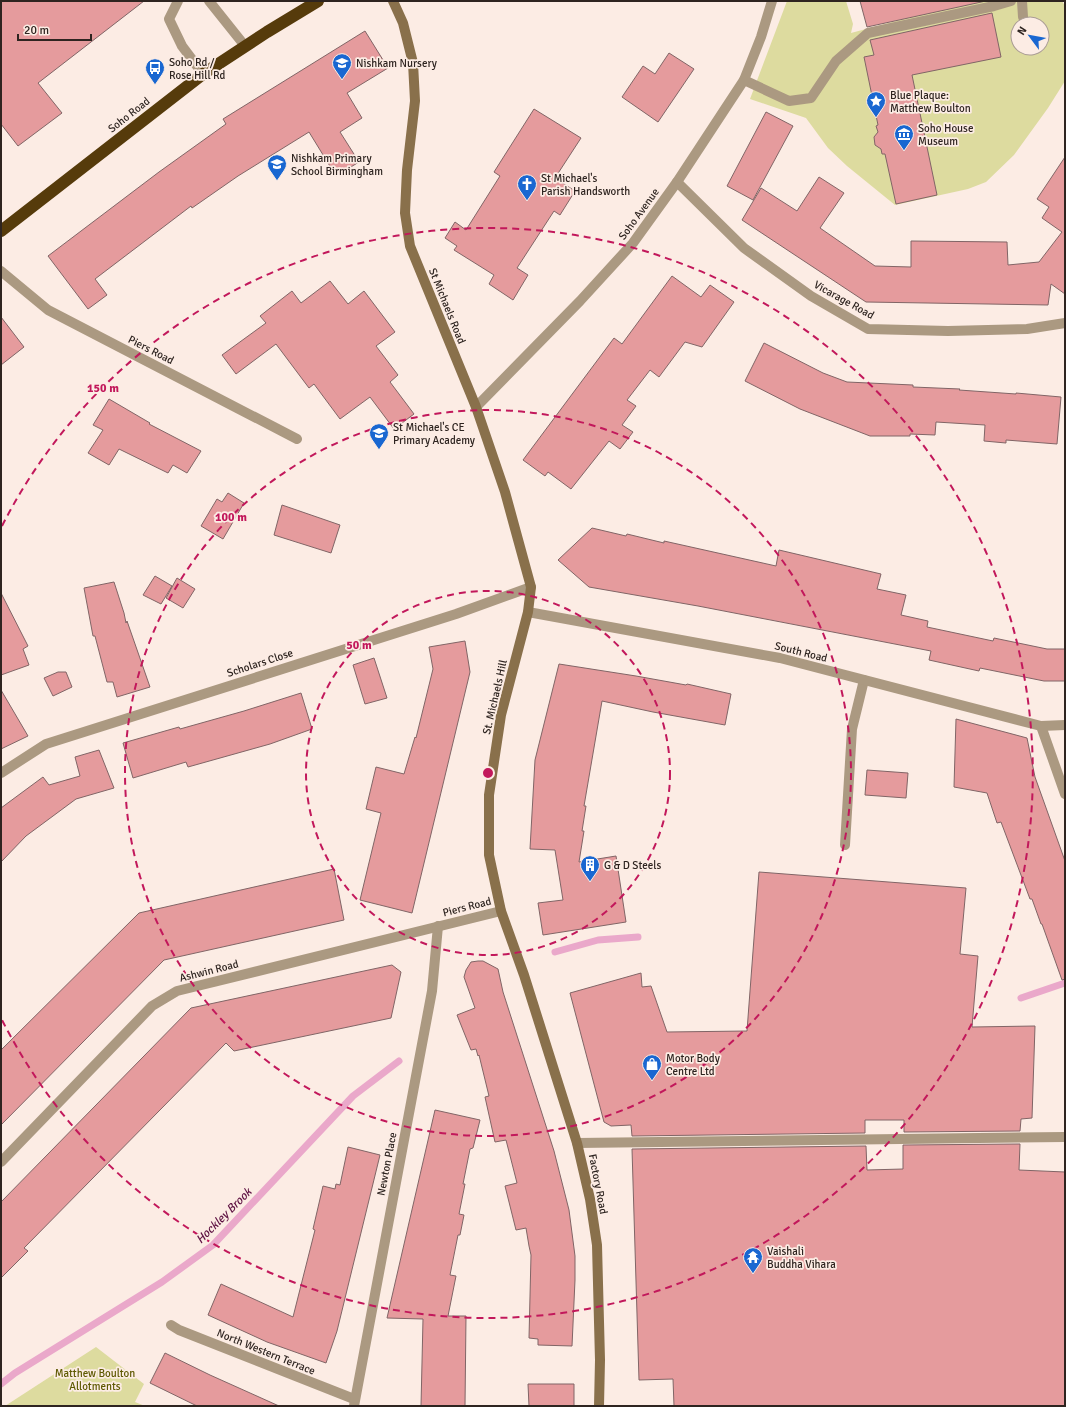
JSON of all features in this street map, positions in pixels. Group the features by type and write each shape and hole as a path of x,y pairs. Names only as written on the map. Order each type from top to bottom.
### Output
{"highway":[{"name":"Soho Road","path":"1,231 203,74 318,1"}],"street":[{"path":"178,1 169,19 182,46 203,74"},
{"path":"209,1 245,46"},
{"name":"St Michaels Road","path":"393,1 403,23 413,63 415,101 407,170 405,213 410,246 476,407 505,492 531,587 528,612"},
{"name":"Soho Avenue","path":"476,407 580,301 633,243 676,182 744,80 761,37 772,1"},
{"path":"744,80 789,101 811,98 836,61 868,33 1011,1"},
{"path":"1022,1 1023,16"},
{"name":"Vicarage Road","path":"676,182 744,248 811,296 868,329 948,331 1027,329 1065,323"},
{"name":"Piers Road","path":"1,271 48,310 297,439"},
{"name":"Scholars Close","path":"1,773 46,744 449,616 531,587"},
{"name":"South Road","path":"528,612 780,658 1041,726 1065,725"},
{"name":"St. Michaels Hill","path":"524,975 501,911 489,855 489,795 501,715 528,612"},
{"path":"845,845 852,729 864,680"},
{"path":"1041,726 1065,794"},
{"name":"Piers Road","path":"438,926 501,911"},
{"name":"Ashwin Road","path":"1,1162 152,1006 178,991 438,926"},
{"name":"Newton Place","path":"354,1403 432,991 438,926"},
{"name":"Factory Road","path":"524,975 577,1143 590,1199 597,1245 600,1360 599,1406"},
{"path":"577,1143 1065,1138"},
{"name":"North Western Terrace","path":"170,1325 354,1403"}],"green space":[{"path":"787,1 846,1 853,24 851,33 970,1 1062,1 1065,6 1065,81 1048,108 1014,155 986,182 968,189 895,205 847,166 828,148 806,118 750,99"},
{"name":"Matthew Boulton Allotments","path":"96,1347 144,1384 135,1402 145,1406 5,1406"}],"building":[{"path":"1,1 144,1 38,83 62,113 18,146 1,124"},
{"path":"860,1 986,1 867,27"},
{"path":"992,13 1001,57 912,75 937,195 896,204 885,154 882,154 881,149 875,145 874,137 878,132 876,126 878,125 864,57 874,55 870,40"},
{"path":"365,31 388,68 347,93 362,118 340,132 359,162 336,176 309,132 238,176 192,208 191,206 95,279 107,295 88,309 48,256 159,172 226,124 223,119"},
{"path":"669,53 694,69 658,122 622,97 643,66 655,74"},
{"name":"St Michael's Parish Handsworth","path":"534,109 581,138 555,178 575,191 560,215 554,211 517,268 528,275 513,300 489,284 494,275 454,250 457,246 445,238 455,222 466,230 500,176 494,172"},
{"path":"766,112 793,126 753,200 727,186"},
{"path":"1065,157 1065,294 1051,284 1048,305 866,302 742,220 761,188 797,211 819,177 844,193 820,228 875,266 911,267 911,241 1007,242 1008,265 1039,262 1062,232 1042,218 1049,207 1037,199"},
{"path":"672,276 701,297 710,285 734,302 702,347 685,342 659,377 650,370 627,400 636,406 622,425 633,432 620,449 609,441 571,489 548,472 545,476 523,460 614,338 622,344"},
{"path":"330,281 348,304 364,291 395,332 376,346 398,375 390,382 414,414 394,429 370,397 340,419 314,384 309,388 276,344 236,374 222,355 266,323 260,316 292,291 301,303"},
{"path":"1,317 24,347 1,365"},
{"path":"764,343 823,373 847,382 913,385 913,387 1061,397 1057,444 1006,440 1006,443 984,441 985,425 936,422 935,435 910,434 910,436 870,436 800,409 745,381"},
{"path":"109,399 150,423 149,424 201,451 187,473 173,465 168,473 119,449 109,465 88,453 103,430 93,425"},
{"path":"228,493 244,503 223,539 201,526 217,499 222,502"},
{"path":"282,505 340,525 331,553 274,535"},
{"path":"592,528 626,536 627,534 664,543 664,541 776,566 779,550 881,574 877,589 906,595 901,615 928,621 927,627 993,641 994,638 1047,649 1065,649 1065,681 1044,681 980,668 979,671 929,660 931,651 698,606 589,587 558,560"},
{"path":"155,576 172,586 161,604 143,595"},
{"path":"177,578 195,589 183,608 166,598"},
{"path":"114,582 126,623 127,621 150,687 117,697 113,682 107,682 95,636 93,636 84,588"},
{"path":"1,593 28,646 23,649 29,665 1,675"},
{"path":"465,641 470,672 412,913 360,900 381,813 366,809 376,767 404,774 415,737 416,738 433,669 429,647"},
{"path":"374,658 387,698 365,704 353,665"},
{"path":"559,664 687,684 731,694 725,725 602,701 584,806 586,806 582,831 584,831 579,862 616,856 626,922 543,935 538,903 563,900 555,850 530,849 535,760"},
{"path":"58,672 66,672 72,687 53,696 44,678"},
{"path":"1,690 28,736 1,749"},
{"path":"301,693 312,729 270,744 188,767 186,762 133,778 123,743 179,727 180,729"},
{"path":"956,719 1027,738 1035,777 1065,861 1065,979 1062,980 1032,899 1030,899 1001,822 997,823 987,793 954,787"},
{"path":"99,750 114,788 76,799 26,836 1,862 1,808 43,777 49,785 80,776 75,757"},
{"path":"867,770 908,773 906,798 865,795"},
{"path":"334,869 344,920 164,960 1,1125 1,1050 139,913"},
{"path":"759,872 966,888 960,954 978,956 972,1027 1035,1026 1032,1118 1021,1119 1020,1131 904,1132 904,1120 865,1120 865,1133 632,1136 631,1125 611,1126 604,1122 570,993 641,973 642,987 651,986 667,1032 747,1031"},
{"path":"483,961 498,969 503,992 554,1151 569,1210 575,1256 572,1346 538,1345 538,1339 529,1338 531,1255 526,1228 516,1230 505,1186 517,1183 506,1140 495,1142 485,1097 489,1096 479,1055 478,1056 476,1049 471,1050 457,1015 475,1008 464,977 471,962"},
{"path":"392,965 401,972 391,1018 234,1051 226,1043 24,1248 28,1251 1,1278 1,1202 191,1008"},
{"path":"435,1110 480,1120 473,1148 470,1149 463,1184 465,1184 459,1214 464,1215 460,1235 458,1235 450,1275 456,1276 448,1316 466,1316 465,1406 421,1406 423,1319 387,1318"},
{"path":"1020,1144 1019,1170 1065,1172 1065,1406 674,1406 673,1379 639,1380 632,1149 866,1146 867,1170 903,1169 903,1145"},
{"path":"348,1147 380,1155 337,1331 326,1363 267,1342 208,1315 221,1284 293,1317 315,1230 313,1229 323,1186 335,1189 336,1184 340,1185"},
{"path":"165,1353 279,1406 197,1406 150,1383"},
{"path":"528,1384 574,1384 574,1406 529,1406"}],"waterway":[{"name":"Hockley Brook","path":"555,952 598,940 638,937"},
{"name":"Hockley Brook","path":"1021,998 1065,983"},
{"name":"Hockley Brook","path":"1,1384 15,1373 162,1282 213,1245 353,1096 399,1061"}],"place":[{"name":"Nishkam Nursery","path":"342,80"},
{"name":"Soho Rd / Rose Hill Rd","path":"155,85"},
{"name":"Blue Plaque: Matthew Boulton","path":"876,118"},
{"name":"Soho House Museum","path":"904,151"},
{"name":"Nishkam Primary School Birmingham","path":"277,181"},
{"name":"St Michael's Parish Handsworth","path":"527,201"},
{"name":"St Michael's CE Primary Academy","path":"379,450"},
{"name":"G & D Steels","path":"590,882"},
{"name":"Motor Body Centre Ltd","path":"652,1081"},
{"name":"Vaishali Buddha Vihara","path":"753,1274"}]}
